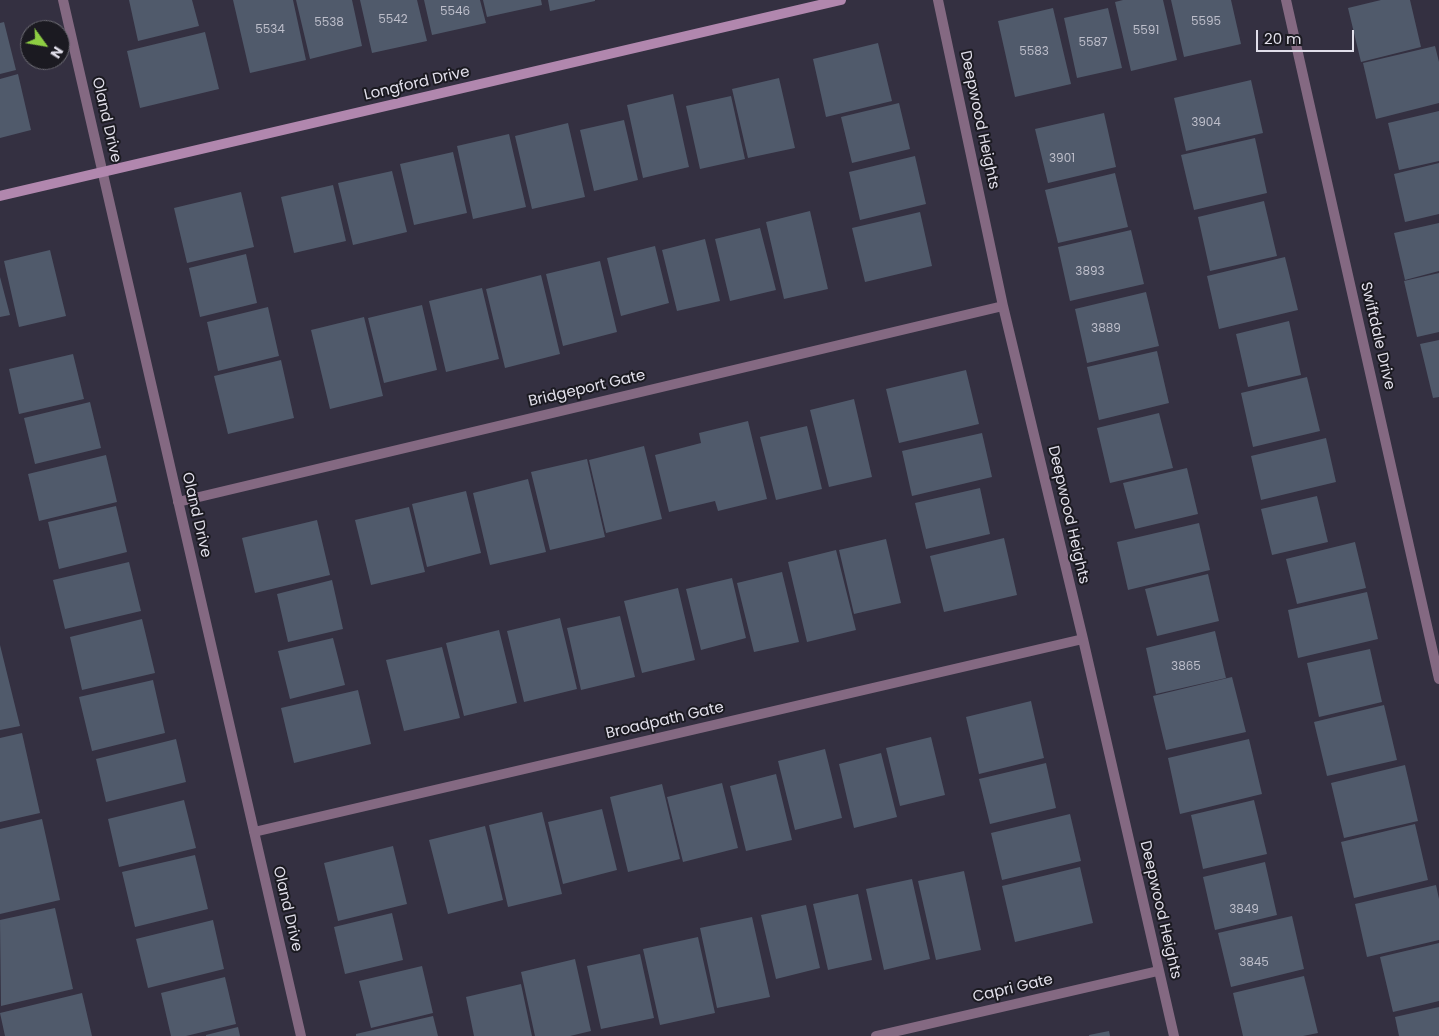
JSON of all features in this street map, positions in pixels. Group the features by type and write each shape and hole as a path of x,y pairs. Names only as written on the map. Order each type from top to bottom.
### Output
{"street":[{"name":"Oland Drive","path":"63,0 301,1036"},
{"name":"Longford Drive","path":"0,196 840,0"},
{"name":"Deepwood Heights","path":"938,0 1003,306 1083,639 1174,1036"},
{"name":"Swiftdale Drive","path":"1286,0 1439,679"},
{"name":"Bridgeport Gate","path":"178,502 1003,306"},
{"name":"Broadpath Gate","path":"254,832 1083,639"},
{"name":"Capri Gate","path":"876,1036 1158,970"}],"building":[{"path":"129,0 192,0 199,26 138,41"},
{"path":"233,0 293,0 306,60 250,73"},
{"path":"296,0 352,0 362,46 310,59"},
{"path":"360,0 417,0 427,41 372,53"},
{"path":"424,0 480,0 486,23 432,35"},
{"path":"483,0 541,0 542,5 487,17"},
{"path":"548,0 595,0 595,1 550,11"},
{"path":"1123,0 1163,0 1177,60 1131,71 1115,2"},
{"path":"1171,0 1231,0 1241,44 1184,57"},
{"path":"1381,0 1410,0 1421,47 1361,62 1348,8"},
{"path":"1053,8 1071,84 1015,97 998,21"},
{"path":"1108,8 1122,68 1077,78 1064,18"},
{"path":"4,22 16,70 0,74 0,23"},
{"path":"205,32 219,89 140,108 127,51"},
{"path":"878,43 892,101 826,117 813,59"},
{"path":"1435,46 1439,62 1439,103 1376,119 1363,63"},
{"path":"18,74 31,130 0,138 0,79"},
{"path":"779,78 795,148 748,158 732,89"},
{"path":"1251,80 1263,133 1186,151 1174,98"},
{"path":"673,94 689,167 643,178 627,105"},
{"path":"731,96 745,159 700,169 686,106"},
{"path":"899,103 910,149 852,163 841,117"},
{"path":"1439,111 1439,161 1399,170 1388,123"},
{"path":"1104,113 1116,167 1048,183 1035,129"},
{"path":"624,120 638,180 594,191 580,130"},
{"path":"568,123 585,197 532,209 515,136"},
{"path":"509,134 526,207 473,219 457,146"},
{"path":"1255,138 1267,193 1194,210 1181,155"},
{"path":"453,152 467,213 414,225 400,164"},
{"path":"915,156 926,204 860,220 849,172"},
{"path":"1439,163 1439,214 1405,222 1394,174"},
{"path":"392,171 407,232 353,245 338,183"},
{"path":"1115,173 1128,227 1058,243 1045,190"},
{"path":"333,185 346,241 294,253 281,197"},
{"path":"241,192 254,247 187,263 174,208"},
{"path":"1264,201 1277,256 1210,271 1198,217"},
{"path":"810,211 828,289 784,299 766,222"},
{"path":"920,212 932,266 865,282 852,228"},
{"path":"1439,223 1439,271 1405,280 1394,233"},
{"path":"760,228 776,290 730,301 715,239"},
{"path":"1131,230 1144,284 1070,301 1058,247"},
{"path":"705,239 720,301 677,311 662,250"},
{"path":"655,246 669,303 621,316 607,258"},
{"path":"50,250 66,316 19,327 4,261"},
{"path":"246,254 257,303 200,317 189,268"},
{"path":"1285,257 1298,310 1219,329 1207,276"},
{"path":"600,261 617,332 563,346 546,274"},
{"path":"1439,273 1439,332 1417,337 1404,281"},
{"path":"541,275 560,354 505,368 486,289"},
{"path":"0,277 10,315 0,317"},
{"path":"482,288 499,359 446,372 429,301"},
{"path":"1146,292 1159,346 1087,363 1075,309"},
{"path":"422,305 437,370 384,383 368,318"},
{"path":"268,307 279,356 218,371 207,322"},
{"path":"364,317 383,396 330,409 311,330"},
{"path":"1289,321 1301,375 1248,387 1236,334"},
{"path":"1439,340 1439,397 1433,398 1420,344"},
{"path":"1157,351 1169,403 1099,420 1087,367"},
{"path":"73,354 84,399 19,414 9,369"},
{"path":"281,360 294,418 228,434 214,376"},
{"path":"966,370 979,424 899,443 886,389"},
{"path":"1307,377 1320,431 1253,447 1241,393"},
{"path":"854,399 872,477 829,487 810,410"},
{"path":"90,402 101,448 35,464 24,418"},
{"path":"1159,413 1173,468 1110,483 1097,428"},
{"path":"748,421 767,499 718,511 715,501 669,512 655,455 701,443 699,433"},
{"path":"807,426 822,489 776,500 760,437"},
{"path":"982,433 992,477 912,496 902,451"},
{"path":"1326,438 1336,482 1261,500 1251,456"},
{"path":"644,446 662,519 606,533 589,460"},
{"path":"106,455 117,502 39,521 28,474"},
{"path":"587,459 605,537 550,550 531,472"},
{"path":"1187,468 1198,514 1135,529 1123,483"},
{"path":"528,479 546,552 490,565 473,493"},
{"path":"980,488 990,534 926,549 915,503"},
{"path":"466,491 481,553 427,567 412,504"},
{"path":"1317,496 1328,542 1272,555 1261,509"},
{"path":"116,506 127,552 59,569 48,522"},
{"path":"409,507 425,572 371,585 355,520"},
{"path":"317,520 330,575 255,593 242,538"},
{"path":"1199,523 1210,570 1128,590 1117,542"},
{"path":"1004,538 1017,595 944,612 930,556"},
{"path":"886,539 901,603 854,614 839,550"},
{"path":"1355,542 1366,588 1297,604 1286,559"},
{"path":"836,550 856,630 807,642 788,562"},
{"path":"129,562 141,611 65,629 53,580"},
{"path":"782,572 799,642 754,652 737,583"},
{"path":"1208,574 1219,621 1157,636 1145,589"},
{"path":"732,578 746,638 701,650 686,589"},
{"path":"332,580 343,629 288,642 277,594"},
{"path":"678,588 695,660 642,673 624,601"},
{"path":"1367,592 1378,639 1298,658 1288,610"},
{"path":"620,616 635,677 581,690 567,628"},
{"path":"560,618 577,689 524,702 507,631"},
{"path":"142,619 155,673 82,690 70,637"},
{"path":"499,630 517,703 464,716 446,643"},
{"path":"1215,631 1226,678 1156,694 1146,648"},
{"path":"333,638 345,685 290,699 278,651"},
{"path":"0,645 20,726 0,730"},
{"path":"442,647 460,718 404,731 386,660"},
{"path":"1370,649 1382,702 1319,717 1307,663"},
{"path":"1232,677 1246,732 1166,750 1153,696"},
{"path":"153,680 165,733 92,751 79,697"},
{"path":"358,690 371,744 294,763 281,708"},
{"path":"1031,701 1044,758 979,774 966,717"},
{"path":"1384,705 1397,760 1327,776 1314,722"},
{"path":"22,733 40,813 0,822 0,738"},
{"path":"931,737 945,795 900,806 886,748"},
{"path":"176,739 186,782 106,802 96,759"},
{"path":"1249,739 1262,794 1180,814 1168,758"},
{"path":"825,749 842,818 795,830 778,761"},
{"path":"881,753 897,817 854,828 839,764"},
{"path":"1046,763 1056,808 990,824 979,779"},
{"path":"1405,765 1418,821 1344,838 1331,783"},
{"path":"776,774 792,840 746,851 730,786"},
{"path":"722,783 738,848 683,862 667,797"},
{"path":"662,784 680,859 628,872 610,797"},
{"path":"184,800 196,848 119,867 108,819"},
{"path":"1254,800 1267,854 1203,869 1191,815"},
{"path":"602,809 617,870 563,884 548,822"},
{"path":"542,812 562,894 508,907 489,825"},
{"path":"1070,814 1081,861 1002,880 991,833"},
{"path":"42,819 60,900 0,914 0,829"},
{"path":"1415,824 1428,880 1354,898 1341,842"},
{"path":"485,826 503,900 448,914 429,840"},
{"path":"393,846 407,904 338,921 324,863"},
{"path":"195,855 208,909 135,927 122,872"},
{"path":"1265,862 1277,915 1215,930 1203,877"},
{"path":"1080,867 1093,923 1015,942 1002,886"},
{"path":"964,871 981,950 936,960 918,881"},
{"path":"912,879 930,959 884,970 866,889"},
{"path":"1436,885 1439,899 1439,940 1367,957 1355,904"},
{"path":"858,894 872,960 828,970 813,904"},
{"path":"806,905 820,968 776,979 761,915"},
{"path":"55,908 73,989 1,1006 0,920"},
{"path":"392,913 403,960 345,974 334,927"},
{"path":"1292,916 1304,969 1231,987 1218,933"},
{"path":"752,917 770,997 717,1008 700,928"},
{"path":"213,920 224,969 148,988 136,939"},
{"path":"698,937 715,1013 660,1025 643,949"},
{"path":"1439,943 1439,1001 1393,1012 1380,957"},
{"path":"640,954 654,1018 601,1029 587,966"},
{"path":"575,959 591,1031 570,1036 535,1036 521,972"},
{"path":"422,966 433,1013 371,1028 359,981"},
{"path":"1304,976 1318,1033 1303,1036 1243,1036 1233,993"},
{"path":"225,977 236,1024 186,1036 171,1036 161,993"},
{"path":"521,984 532,1036 474,1036 466,997"},
{"path":"82,993 92,1036 5,1036 0,1013"},
{"path":"1439,1007 1439,1036 1399,1036 1395,1017"},
{"path":"433,1016 438,1036 356,1036 356,1034"},
{"path":"238,1027 240,1036 206,1036 206,1035"},
{"path":"1109,1031 1110,1036 1089,1036 1089,1035"}]}
